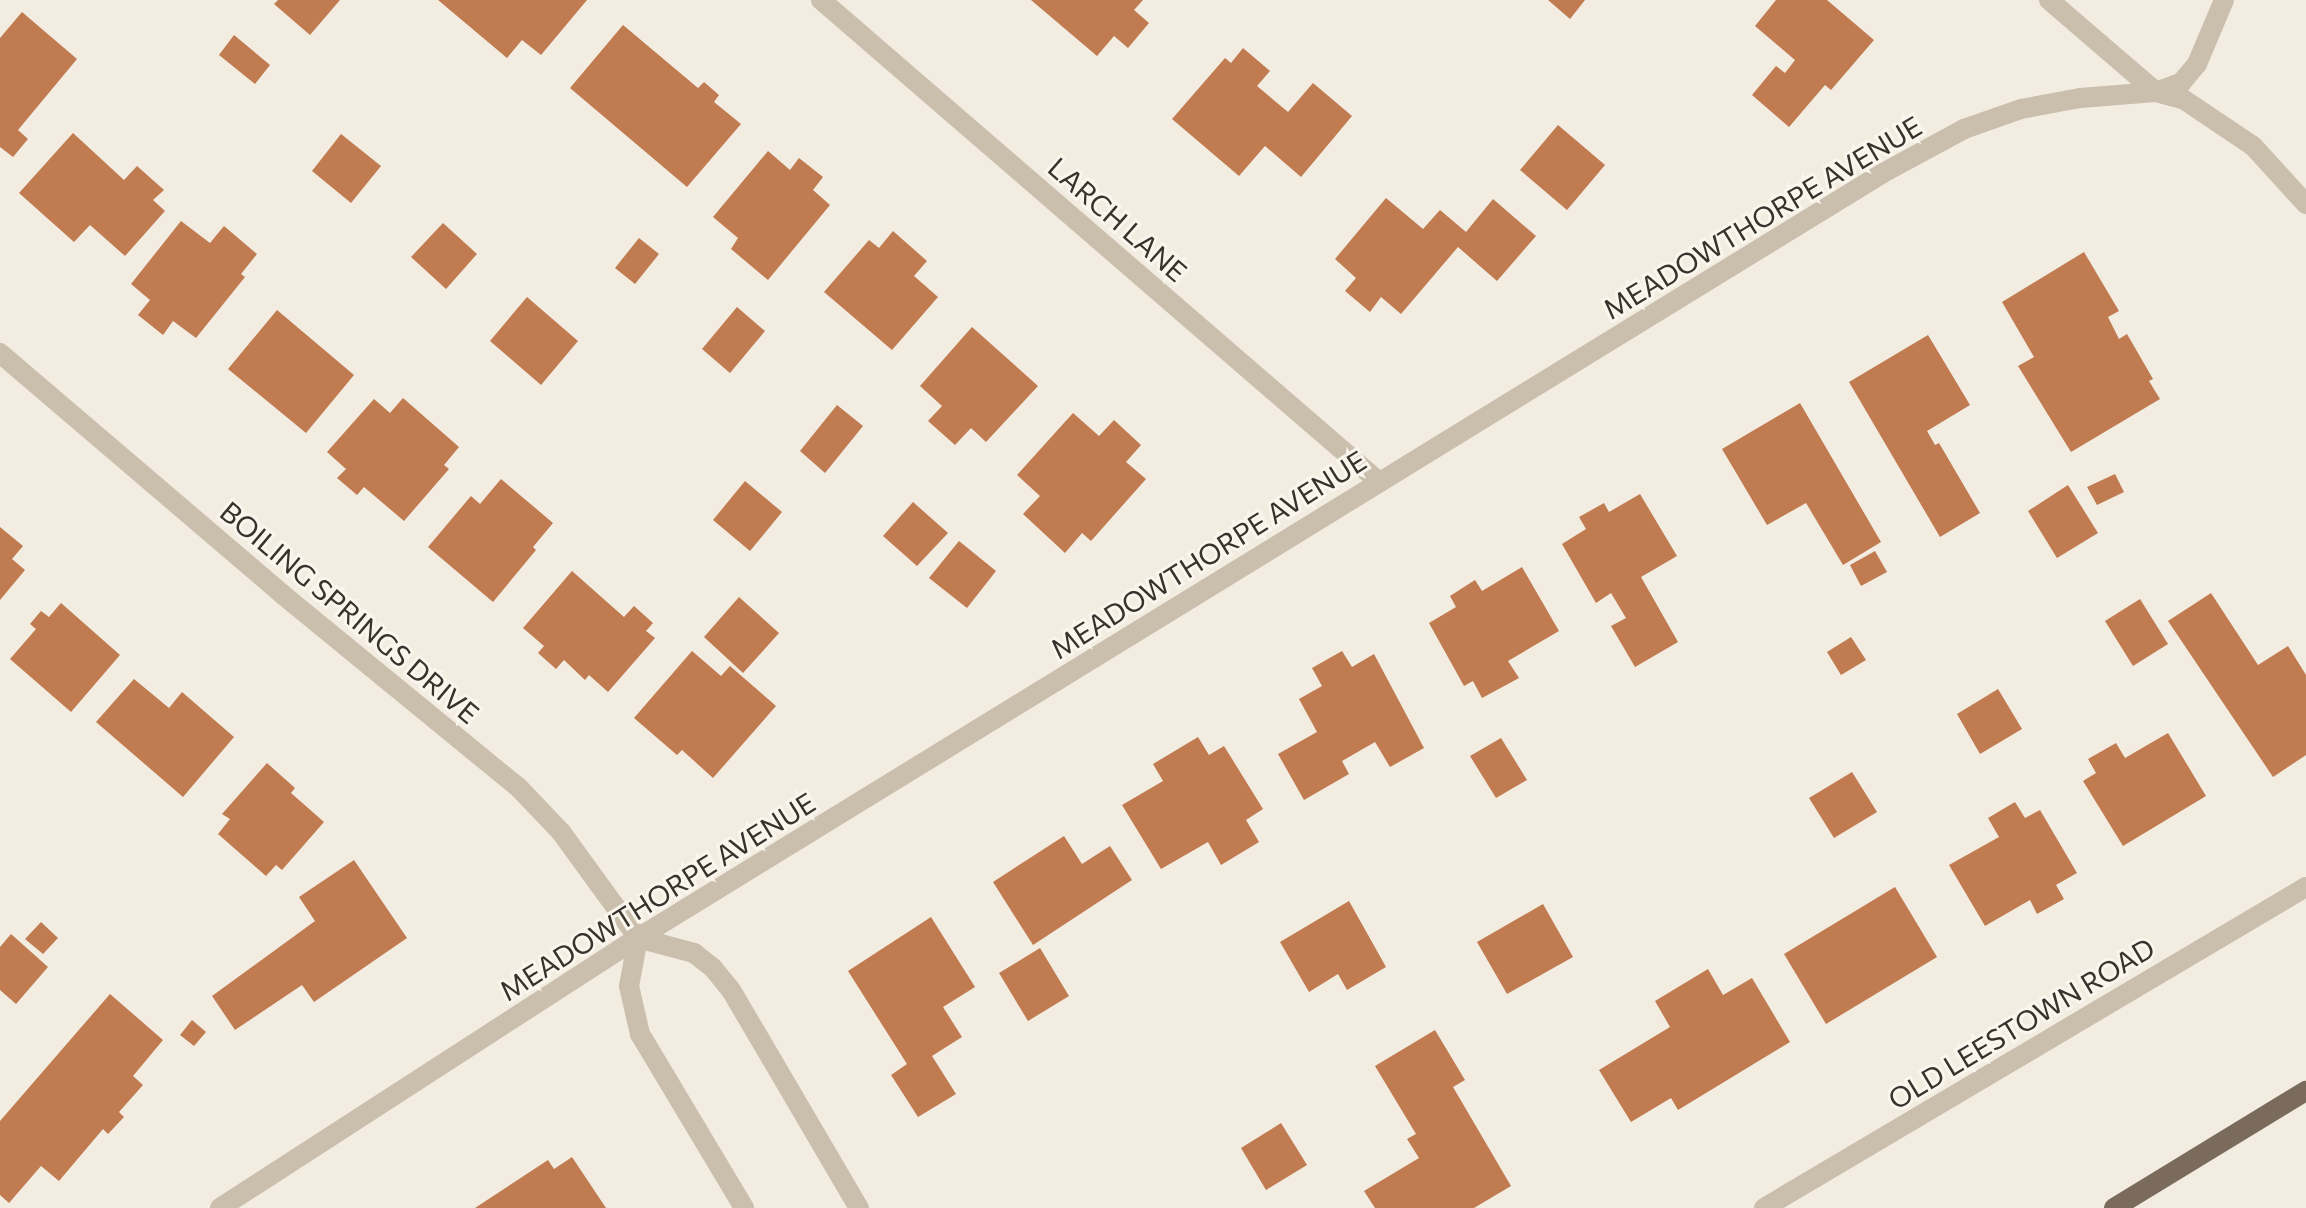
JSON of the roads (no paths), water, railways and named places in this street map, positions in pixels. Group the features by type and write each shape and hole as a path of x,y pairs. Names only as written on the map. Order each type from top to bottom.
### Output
{"main road":[{"path":"2114,1208 2306,1091"}],"street":[{"name":"LARCH LANE","path":"821,0 1378,481"},
{"path":"2049,0 2156,92 2183,99 2215,117 2253,146 2306,204"},
{"name":"MEADOWTHORPE AVENUE","path":"220,1208 638,938 1883,173 1964,129 2021,109 2080,98 2156,92 2181,83 2197,64 2224,0"},
{"name":"BOILING SPRINGS DRIVE","path":"0,353 282,594 519,788 561,832 638,938"},
{"name":"OLD LEESTOWN ROAD","path":"1764,1208 2306,887"},
{"path":"744,1208 640,1034 629,986 638,938 694,953 713,968 731,990 859,1208"}]}
